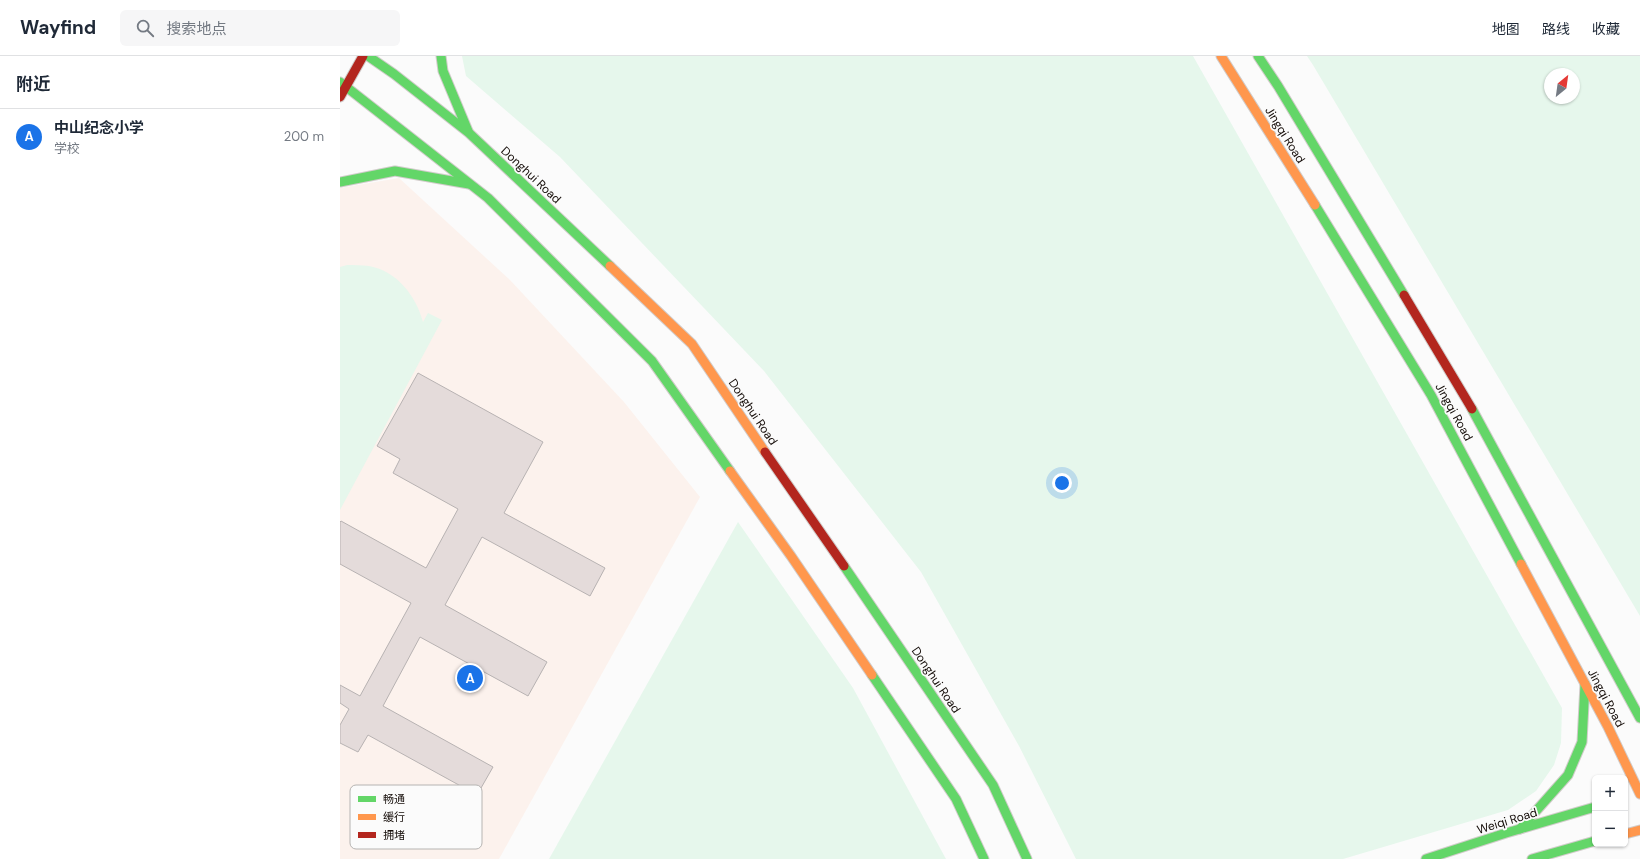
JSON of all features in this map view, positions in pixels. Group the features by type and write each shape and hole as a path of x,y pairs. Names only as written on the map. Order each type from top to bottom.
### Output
{"street":[{"path":"340,97 343,84 363,56"},
{"name":"Donghui Road","path":"368,56 394,74 469,132 692,344 993,784 1027,859"},
{"path":"441,56 443,71 469,132"},
{"name":"Jingqi Road","path":"1221,56 1345,252 1431,396 1608,727 1638,794"},
{"name":"Jingqi Road","path":"1258,56 1278,86 1459,386 1611,662 1640,718"},
{"path":"343,84 488,198 652,362 791,556 956,799 984,859"},
{"path":"340,182 395,172 471,185"},
{"path":"1611,662 1630,681"},
{"path":"1520,829 1568,775 1582,742 1585,684"},
{"name":"Weiqi Road","path":"1426,859 1592,808"},
{"path":"1628,833 1640,830"},
{"path":"1532,859 1592,842"},
{"path":"1561,850 1580,855"}],"shaded area":[{"path":"399,178 510,280 624,402 700,497 499,859 340,859 340,188"}],"green space":[{"path":"462,56 1193,56 1562,708 1561,743 1554,765 1536,791 1508,810 1343,859 1076,859 1019,746 921,572 764,371 560,157 466,76"},
{"path":"1307,56 1640,56 1640,616 1313,65"},
{"path":"347,265 369,266 388,273 397,279 410,294 416,303 423,322 428,313 442,320 340,510 340,267"},
{"path":"738,522 853,688 946,859 549,859"}],"building":[{"path":"418,373 543,442 504,513 605,568 590,596 482,537 445,605 547,662 528,696 420,637 383,706 493,767 482,786 482,785 459,785 368,735 358,752 340,743 340,725 349,709 340,703 340,685 360,696 411,603 340,564 340,522 341,521 426,568 458,509 393,473 400,459 377,446"}],"traffic: fast":[{"path":"368,56 394,74 469,133 610,266"},
{"path":"441,56 443,71 468,131"},
{"path":"1258,56 1278,86 1404,295"},
{"path":"340,82 488,198 652,361 730,471"},
{"path":"340,182 395,171 469,184"},
{"path":"1315,205 1431,395 1521,564"},
{"path":"1472,409 1640,718"},
{"path":"844,566 993,785 1027,859"},
{"path":"872,675 956,799 984,859"},
{"path":"1520,829 1568,775 1582,742 1585,684"},
{"path":"1426,859 1506,833 1592,808"},
{"path":"1532,859 1592,842"}],"traffic: slow":[{"path":"1221,56 1315,205"},
{"path":"610,266 692,344 765,452"},
{"path":"730,471 791,556 872,675"},
{"path":"1521,564 1608,727 1640,794"},
{"path":"1628,833 1640,830"}],"traffic: jam":[{"path":"340,97 363,56"},
{"path":"1404,295 1472,409"},
{"path":"765,452 844,566"}],"place":[{"name":"中山纪念小学","path":"470,678"}]}
